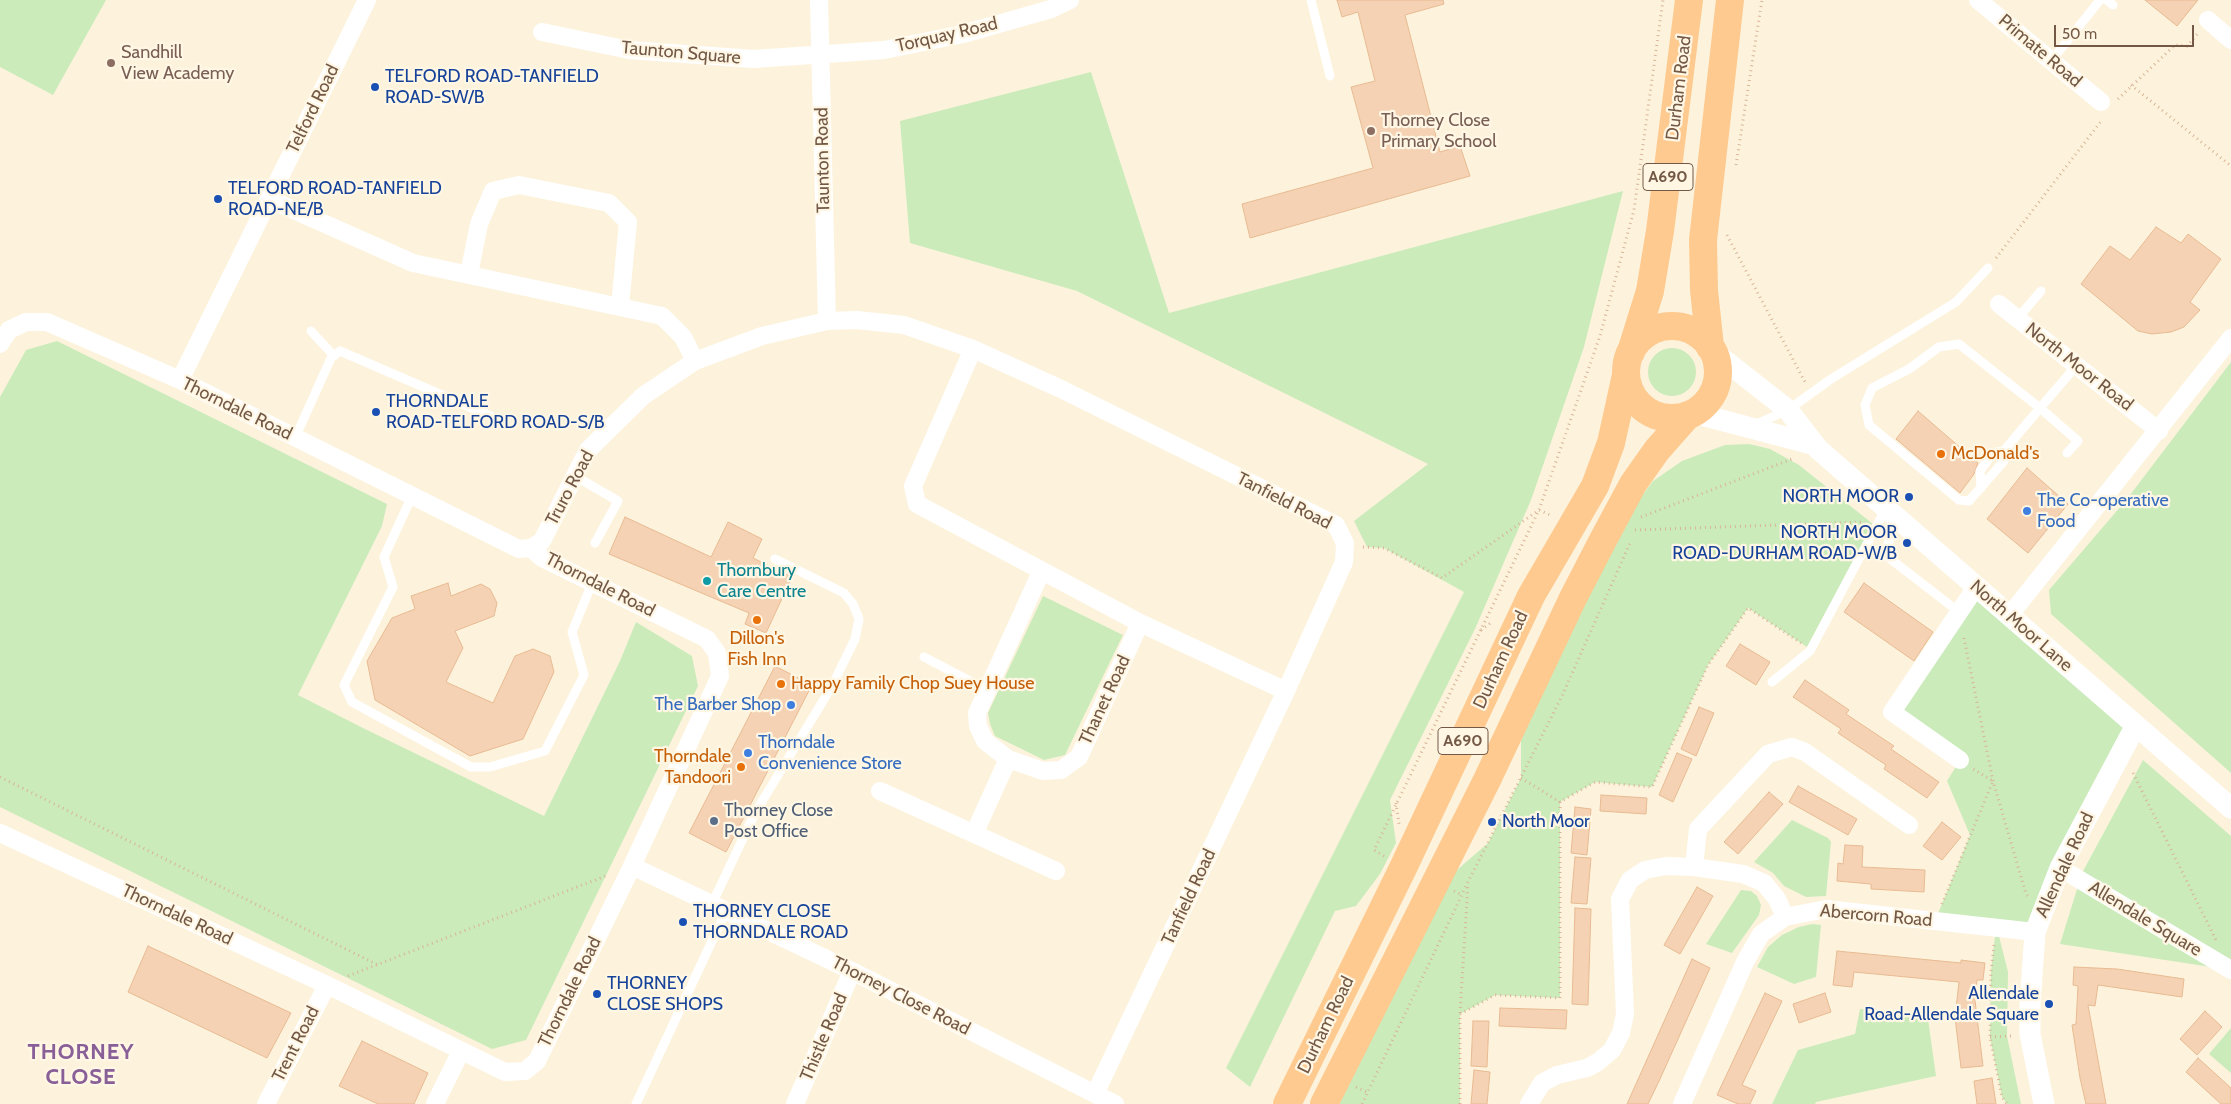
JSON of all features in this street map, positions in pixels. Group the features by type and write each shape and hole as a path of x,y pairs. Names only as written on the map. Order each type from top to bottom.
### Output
{"highway":[{"name":"Durham Road","path":"1287,1104 1404,866 1531,596 1595,486 1612,443 1629,363 1650,291 1660,231 1689,0"},
{"name":"Durham Road","path":"1324,1104 1483,788 1573,598 1615,545 1633,484 1657,450 1691,414 1710,398 1716,386 1718,372 1712,350 1704,290 1703,240 1730,0"},
{"path":"1691,414 1674,418 1659,416 1646,410 1636,400 1629,388 1629,363 1639,340 1650,332 1662,327 1676,326 1695,333 1712,350"}],"street":[{"name":"Telford Road","path":"180,380 367,0"},
{"name":"Taunton Road","path":"819,0 827,321"},
{"name":"Torquay Road","path":"821,55 884,50 963,34 1051,9 1070,0"},
{"name":"Primate Road","path":"1978,0 2108,106"},
{"path":"2208,20 2231,40"},
{"name":"Taunton Square","path":"542,32 629,50 754,59 821,55"},
{"path":"469,274 479,224 493,191 519,184 609,203 628,222 620,306"},
{"path":"269,199 413,263 662,316 683,337 695,361"},
{"name":"North Moor Road","path":"1999,304 2159,430"},
{"name":"Tanfield Road","path":"762,336 827,321 857,320 904,325 973,349 1061,389 1336,526 1345,543 1344,562 1286,691 1095,1094"},
{"name":"Thorndale Road","path":"0,344 9,330 26,322 47,322 180,380 519,549 531,548 542,558 593,581 707,639 717,653 720,676 632,866 536,1062 525,1071 505,1072 327,985 0,833"},
{"name":"Truro Road","path":"531,548 542,541 588,450 643,396 695,361 762,336"},
{"path":"2010,616 2231,338"},
{"path":"973,349 913,486 917,504 1041,572 1140,623 1286,691"},
{"name":"North Moor Lane","path":"1712,350 1788,410 1815,446 2231,808"},
{"name":"North Moor Lane","path":"1691,414 1749,427 1815,446"},
{"name":"Thanet Road","path":"1041,572 976,713 978,726 985,741 1008,759 1043,771 1061,770 1079,757 1140,623"},
{"path":"1960,760 1892,712 1954,609 1976,587"},
{"name":"Allendale Road","path":"2044,1104 2030,1034 2035,932 2044,904 2060,868 2136,725"},
{"path":"1694,867 1698,829 1768,754 1792,747 1805,752 1909,825"},
{"path":"974,834 1008,759"},
{"path":"880,791 1056,871"},
{"name":"Thorney Close Road","path":"632,866 852,971 1115,1104"},
{"path":"1529,1104 1542,1083 1557,1074 1586,1068 1598,1062 1612,1050 1621,1033 1625,1014 1620,899 1630,880 1645,870 1666,866 1694,867 1743,874 1764,883 1777,899 1785,917"},
{"name":"Allendale Square","path":"2060,868 2231,970"},
{"name":"Abercorn Road","path":"1682,1104 1745,962 1761,934 1785,917 1826,909 2035,932"},
{"name":"Thistle Road","path":"795,1104 852,971"},
{"name":"Trent Road","path":"266,1104 327,985"},
{"path":"435,1104 461,1051"}],"lane":[{"path":"1311,0 1330,76"},
{"path":"2052,60 2100,0"},
{"path":"1749,427 1788,410 1811,393 1956,302 1988,268"},
{"path":"2017,318 2041,291"},
{"path":"311,331 334,356"},
{"path":"2067,453 2078,440 2040,408 1959,344 1939,347 1909,369 1872,388 1865,405 1869,425 1959,500 1969,501 1981,488 1980,471 1993,453 2007,450 2040,408 2077,365"},
{"path":"295,438 331,358 340,351 495,418"},
{"path":"575,476 618,501 595,543"},
{"path":"412,496 384,557 393,587 344,685 352,702 471,767 490,767 545,751 584,675 572,632 593,581"},
{"path":"1889,510 1884,554 1954,609"},
{"path":"1772,682 1810,651 1889,510"},
{"path":"636,1104 719,908 755,813 832,686 856,639 859,619 853,604 844,593 775,559"},
{"path":"924,657 987,690"}],"path":[{"path":"1404,866 1374,850 1539,510 1600,336 1634,210 1663,0"},
{"path":"1735,172 1762,0"},
{"path":"1988,268 2108,106 2175,45 2187,46 2208,20"},
{"path":"2131,85 2231,166"},
{"path":"1724,230 1811,393"},
{"path":"1362,1104 1468,882 1562,696 1615,545 1635,530 1640,517 1815,446"},
{"path":"1539,510 1573,526"},
{"path":"1345,543 1384,548 1442,578 1539,510"},
{"path":"1635,530 1873,522 1889,510"},
{"path":"1560,802 1595,782 1652,787 1708,665 1748,608 1807,647"},
{"path":"1954,609 1993,781 2026,894 2044,904"},
{"path":"2122,751 2218,943"},
{"path":"1960,760 1993,781"},
{"path":"0,776 378,965"},
{"path":"1521,778 1560,802"},
{"path":"1935,921 1993,781"},
{"path":"1460,1014 1494,995 1560,998 1560,802"},
{"path":"327,985 632,866"},
{"path":"1460,1104 1460,1014 1468,882"},
{"path":"1996,928 1991,971 1990,1037 2002,1097 2007,1104"}],"green space":[{"path":"0,0 106,0 53,95 0,67"},
{"path":"1091,72 1169,313 1623,191 1584,347 1531,500 1475,629 1390,800 1396,843 1380,874 1356,906 1335,911 1250,1087 1226,1068 1464,592 1384,548 1367,547 1354,521 1428,464 1077,291 910,243 900,121"},
{"path":"57,341 387,504 382,526 298,695 363,728 544,816 620,661 636,622 692,656 698,686 526,1040 492,1049 0,807 0,397 26,350"},
{"path":"1667,348 1677,348 1686,352 1692,358 1695,363 1695,381 1686,392 1677,396 1667,396 1658,392 1652,386 1648,377 1648,367 1652,358 1658,352"},
{"path":"2231,362 2231,773 2051,614 2049,590 2127,499"},
{"path":"1749,444 1770,449 1799,465 1873,524 1807,647 1748,608 1708,665 1652,787 1595,782 1560,802 1560,998 1495,995 1460,1014 1460,1104 1334,1104 1450,876 1488,843 1521,778 1521,733 1627,516 1653,481 1682,461 1725,445"},
{"path":"1976,587 2136,725 2035,932 1997,928 2008,972 2007,1036 2021,1104 2007,1104 2002,1097 1990,1037 1991,971 1996,928 1935,921 1970,835 1947,781 1960,760 1892,712"},
{"path":"1043,596 1123,635 1065,755 1044,760 995,736 988,713"},
{"path":"2143,760 2231,836 2231,970 2060,944 2082,873"},
{"path":"1792,820 1828,838 1831,842 1826,896 1806,897 1784,886 1773,873 1754,862"},
{"path":"1741,890 1751,891 1757,896 1761,905 1759,915 1732,953 1706,944"},
{"path":"1812,924 1821,925 1816,977 1794,984 1757,967 1768,947 1782,935 1799,927"},
{"path":"1860,1009 1927,1012 1936,1076 1816,1102 1815,1104 1772,1104 1798,1050 1855,1034"},
{"path":"2231,1028 2231,1073 2209,1054"}],"building":[{"path":"1337,0 1443,0 1444,4 1405,15 1440,152 1460,146 1470,176 1250,238 1242,204 1373,168 1351,87 1375,81 1358,12 1342,17"},
{"path":"2145,0 2198,0 2177,26"},
{"path":"2156,227 2181,243 2188,234 2221,259 2190,302 2200,310 2184,327 2171,332 2152,334 2138,331 2081,284 2110,246 2130,260"},
{"path":"1918,411 1978,463 1974,474 1960,493 1896,439"},
{"name":"The Co-operative Food","path":"2027,468 2068,504 2028,553 1987,519"},
{"name":"Thornbury Care Centre","path":"625,517 711,557 728,522 762,539 753,558 792,577 766,633 745,624 749,613 609,554"},
{"path":"448,583 451,596 481,584 490,589 497,603 494,616 455,631 463,648 446,682 493,703 515,656 533,649 550,656 554,672 523,739 470,756 375,700 367,661 392,618 415,609 411,596"},
{"path":"1864,583 1933,632 1914,661 1844,612"},
{"path":"1740,644 1770,662 1756,685 1726,666"},
{"path":"775,666 812,685 726,852 689,833"},
{"path":"1805,680 1849,710 1846,714 1894,746 1891,749 1939,782 1927,798 1884,769 1886,765 1838,733 1841,729 1793,697"},
{"path":"1699,707 1714,713 1696,756 1681,749"},
{"path":"1677,753 1692,759 1673,802 1659,795"},
{"path":"1798,786 1857,819 1848,835 1789,802"},
{"path":"1769,792 1783,804 1738,854 1724,842"},
{"path":"1601,795 1647,798 1646,814 1600,811"},
{"path":"1575,807 1591,809 1587,855 1571,853"},
{"path":"1942,822 1961,837 1942,860 1923,846"},
{"path":"1845,845 1863,846 1862,867 1925,870 1924,892 1871,889 1871,884 1837,881 1838,863 1843,864"},
{"path":"1575,857 1591,858 1587,904 1571,903"},
{"path":"1697,887 1713,896 1680,954 1664,945"},
{"path":"1575,908 1591,909 1588,1005 1572,1004"},
{"path":"148,946 291,1013 267,1058 128,992"},
{"path":"1837,951 1961,963 1961,960 1985,963 1983,980 1977,980 1975,1000 1983,1066 1961,1068 1955,1017 1959,982 1854,972 1852,987 1833,985"},
{"path":"1692,959 1710,968 1648,1104 1627,1104"},
{"path":"2074,967 2117,969 2184,979 2182,997 2098,985 2095,1006 2088,1005 2106,1104 2086,1104 2072,1025 2076,1024 2078,986 2073,985"},
{"path":"1765,993 1782,1001 1742,1085 1756,1091 1750,1104 1738,1104 1717,1095"},
{"path":"1825,993 1831,1012 1799,1023 1793,1004"},
{"path":"1500,1008 1567,1010 1566,1029 1499,1026"},
{"path":"2205,1011 2222,1027 2197,1055 2180,1039"},
{"path":"1473,1021 1489,1021 1487,1067 1471,1066"},
{"path":"362,1041 428,1073 414,1104 378,1104 339,1086"},
{"path":"2198,1058 2231,1088 2231,1104 2221,1104 2186,1072"},
{"path":"1474,1070 1490,1072 1487,1104 1471,1104"},
{"path":"1992,1078 1996,1104 1977,1104 1974,1081"}],"place":[{"name":"Sandhill View Academy","path":"111,63"},
{"name":"TELFORD ROAD-TANFIELD ROAD-SW/B","path":"375,87"},
{"name":"Thorney Close Primary School","path":"1371,131"},
{"name":"TELFORD ROAD-TANFIELD ROAD-NE/B","path":"218,199"},
{"name":"THORNDALE ROAD-TELFORD ROAD-S/B","path":"376,412"},
{"name":"McDonald's","path":"1941,454"},
{"name":"NORTH MOOR","path":"1909,497"},
{"name":"The Co-operative Food","path":"2027,511"},
{"name":"NORTH MOOR ROAD-DURHAM ROAD-W/B","path":"1907,543"},
{"name":"Thornbury Care Centre","path":"707,581"},
{"name":"Dillon's Fish Inn","path":"757,620"},
{"name":"Happy Family Chop Suey House","path":"781,684"},
{"name":"The Barber Shop","path":"791,705"},
{"name":"Thorndale Convenience Store","path":"748,753"},
{"name":"Thorndale Tandoori","path":"741,767"},
{"name":"Thorney Close Post Office","path":"714,821"},
{"name":"North Moor","path":"1492,822"},
{"name":"THORNEY CLOSE THORNDALE ROAD","path":"683,922"},
{"name":"THORNEY CLOSE SHOPS","path":"597,994"},
{"name":"Allendale Road-Allendale Square","path":"2049,1004"}],"district":[{"name":"THORNEY CLOSE","path":"81,1066"}]}
